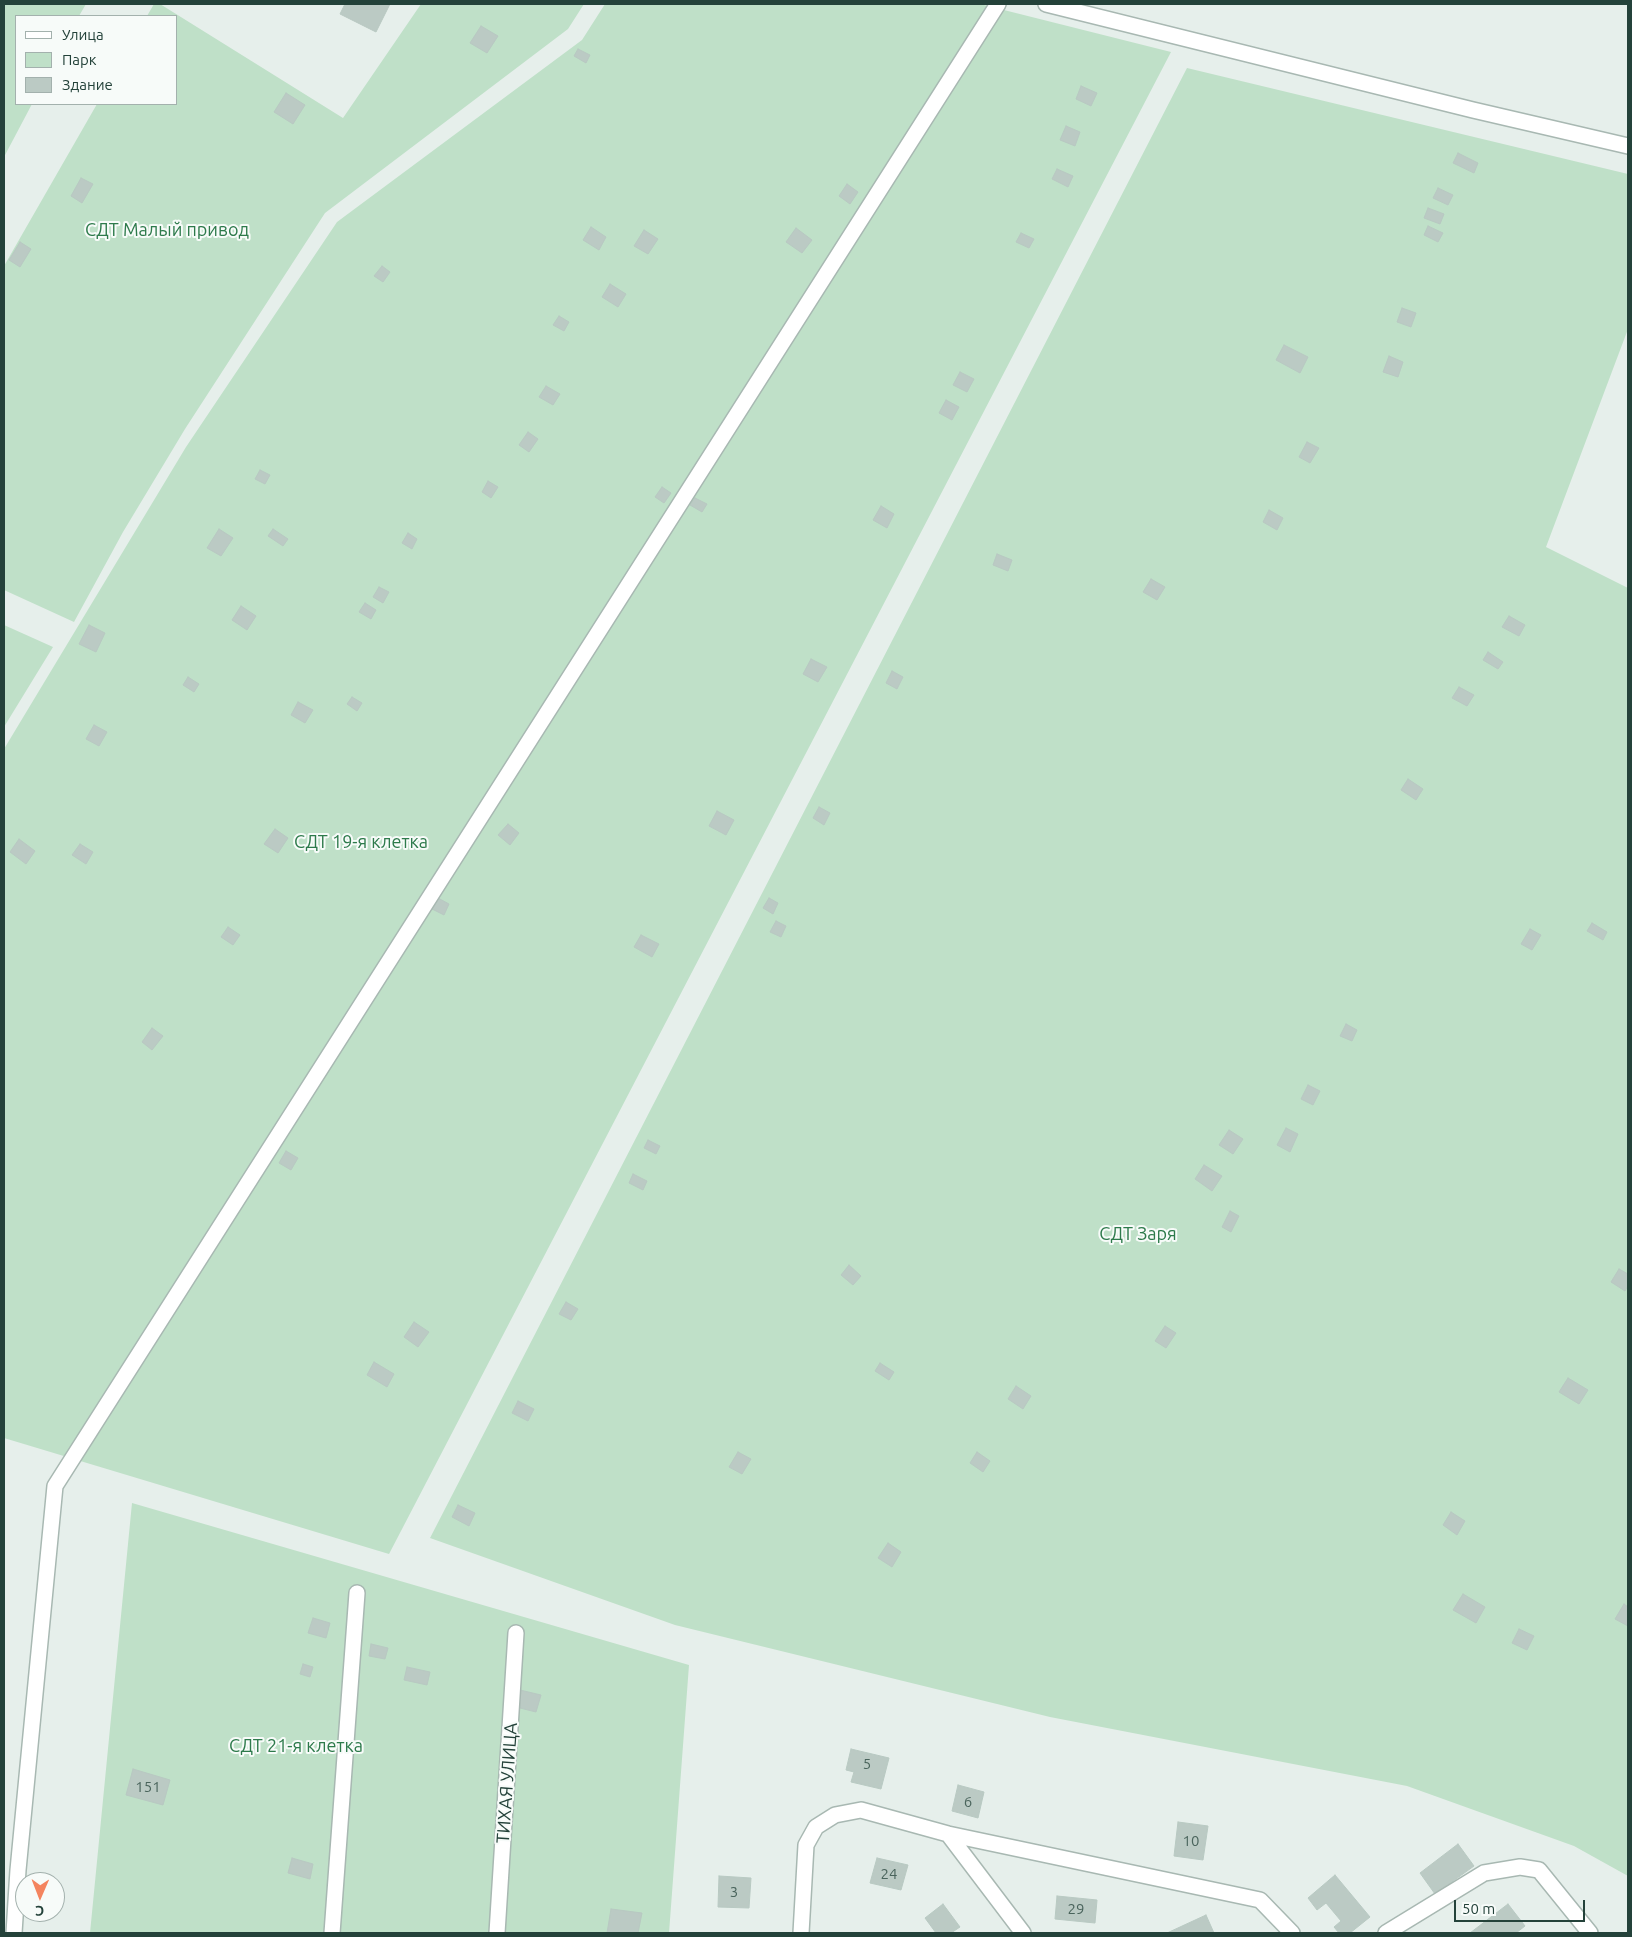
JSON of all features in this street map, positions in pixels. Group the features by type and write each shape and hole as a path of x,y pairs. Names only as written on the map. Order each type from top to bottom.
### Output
{"street":[{"path":"14,1933 18,1870 55,1486 998,4"},
{"path":"1046,4 1453,105 1628,146"},
{"path":"332,1933 357,1593"},
{"name":"ТИХАЯ УЛИЦА","path":"497,1933 516,1633"},
{"path":"801,1933 806,1845 816,1827 835,1815 860,1810 948,1834 1260,1900 1292,1933"},
{"path":"948,1834 1023,1933"},
{"path":"1386,1933 1484,1872 1520,1867 1539,1870 1590,1933"}],"green space":[{"path":"4,4 86,4 80,15 15,15 15,105 31,105 4,157"},
{"name":"СДТ Малый привод","path":"154,4 160,4 178,15 148,15"},
{"name":"СДТ Малый привод","path":"421,4 584,4 568,29 325,213 185,429 123,532 74,622 4,590 4,266 96,105 178,105 178,15 343,118"},
{"name":"СДТ 19-я клетка","path":"605,4 980,4 1171,52 389,1554 4,1438 4,749 186,447 337,222 582,40"},
{"name":"СДТ Заря","path":"1187,68 1628,174 1628,329 1546,547 1628,588 1628,1876 1574,1846 1407,1786 1050,1717 675,1625 430,1538"},
{"path":"4,625 53,647 4,727"},
{"name":"СДТ 21-я клетка","path":"132,1503 689,1665 669,1933 90,1933"}],"building":[{"path":"345,4 390,4 376,32 340,14"},
{"path":"481,26 498,36 487,53 470,43"},
{"path":"578,49 590,55 586,63 574,56"},
{"path":"1081,86 1097,93 1091,106 1076,99"},
{"path":"286,93 305,105 293,124 274,112"},
{"path":"1066,126 1080,132 1075,146 1060,140"},
{"path":"1458,153 1478,163 1474,173 1453,163"},
{"path":"1057,169 1073,176 1068,187 1052,179"},
{"path":"81,178 93,184 82,203 71,196"},
{"path":"847,184 858,192 850,204 839,196"},
{"path":"1438,188 1453,195 1448,205 1433,198"},
{"path":"1428,208 1444,214 1440,224 1424,218"},
{"path":"1428,226 1443,233 1438,242 1424,235"},
{"path":"591,227 606,237 599,250 583,240"},
{"path":"796,228 812,240 802,253 786,242"},
{"path":"644,230 658,239 648,254 634,246"},
{"path":"1021,233 1034,239 1029,248 1016,242"},
{"path":"20,242 31,249 20,267 9,260"},
{"path":"382,266 390,272 383,282 374,276"},
{"path":"610,284 626,294 618,307 602,297"},
{"path":"1402,308 1416,313 1411,327 1397,322"},
{"path":"559,316 569,322 564,331 553,325"},
{"path":"1284,345 1308,357 1300,373 1276,360"},
{"path":"1389,356 1403,362 1398,377 1383,372"},
{"path":"960,372 974,379 967,392 953,385"},
{"path":"546,386 560,394 553,405 539,397"},
{"path":"946,400 959,407 952,420 939,413"},
{"path":"528,432 538,439 529,452 519,445"},
{"path":"1307,442 1319,448 1310,463 1299,457"},
{"path":"260,470 270,475 265,484 255,479"},
{"path":"488,481 498,487 491,498 482,492"},
{"path":"662,487 671,493 664,503 655,497"},
{"path":"695,498 707,504 702,512 690,505"},
{"path":"881,506 894,514 887,528 873,520"},
{"path":"1269,510 1283,518 1277,530 1263,522"},
{"path":"219,529 233,538 221,556 207,548"},
{"path":"273,529 288,539 283,546 268,536"},
{"path":"408,533 417,539 412,549 402,543"},
{"path":"997,554 1012,560 1008,571 993,565"},
{"path":"1151,579 1165,587 1157,600 1143,592"},
{"path":"379,587 389,592 383,603 373,597"},
{"path":"365,603 376,610 371,619 359,612"},
{"path":"241,606 256,616 247,630 232,620"},
{"path":"1509,616 1525,625 1519,636 1502,627"},
{"path":"89,625 105,633 96,652 79,644"},
{"path":"1488,652 1503,662 1498,669 1483,660"},
{"path":"811,659 827,667 818,682 803,674"},
{"path":"892,671 903,677 897,689 886,683"},
{"path":"188,677 199,684 194,692 183,685"},
{"path":"1459,687 1474,695 1467,706 1452,698"},
{"path":"352,697 362,703 357,711 347,704"},
{"path":"298,702 313,710 305,723 291,715"},
{"path":"94,725 107,732 99,746 86,739"},
{"path":"1408,779 1423,789 1416,800 1401,790"},
{"path":"819,807 830,813 824,825 813,818"},
{"path":"717,811 734,820 726,835 709,826"},
{"path":"508,824 519,833 510,845 498,835"},
{"path":"275,829 288,838 278,853 264,844"},
{"path":"19,839 35,851 26,864 10,852"},
{"path":"80,844 93,852 86,864 72,855"},
{"path":"438,898 449,904 444,915 432,909"},
{"path":"769,898 778,903 773,914 763,908"},
{"path":"776,921 786,926 781,937 770,932"},
{"path":"1592,923 1607,932 1603,940 1587,931"},
{"path":"228,927 240,935 233,945 221,937"},
{"path":"1530,929 1541,935 1532,950 1521,944"},
{"path":"641,935 659,944 652,957 634,947"},
{"path":"1346,1024 1357,1030 1352,1041 1340,1036"},
{"path":"152,1028 163,1036 152,1050 142,1042"},
{"path":"1308,1085 1320,1091 1313,1105 1301,1099"},
{"path":"1286,1128 1298,1134 1290,1152 1277,1145"},
{"path":"1229,1130 1243,1139 1233,1154 1219,1145"},
{"path":"648,1140 660,1146 656,1154 644,1148"},
{"path":"286,1151 298,1158 291,1170 279,1163"},
{"path":"1204,1165 1222,1176 1212,1191 1195,1179"},
{"path":"633,1174 647,1181 643,1190 629,1183"},
{"path":"1230,1211 1239,1216 1231,1232 1222,1227"},
{"path":"849,1265 861,1276 853,1285 841,1275"},
{"path":"1619,1269 1628,1274 1628,1286 1625,1291 1611,1282"},
{"path":"566,1302 578,1309 571,1320 559,1314"},
{"path":"414,1322 429,1332 418,1347 404,1337"},
{"path":"1165,1326 1176,1333 1166,1348 1155,1341"},
{"path":"374,1362 394,1374 387,1387 367,1375"},
{"path":"880,1363 894,1372 889,1380 875,1371"},
{"path":"1568,1378 1588,1390 1579,1404 1559,1392"},
{"path":"1016,1386 1031,1396 1023,1409 1008,1399"},
{"path":"518,1401 534,1409 528,1421 512,1413"},
{"path":"738,1452 751,1459 742,1474 729,1467"},
{"path":"977,1452 990,1461 983,1472 970,1463"},
{"path":"458,1505 475,1513 469,1526 452,1517"},
{"path":"1451,1512 1465,1521 1457,1535 1443,1525"},
{"path":"888,1543 901,1552 892,1567 878,1558"},
{"path":"1463,1594 1485,1607 1476,1623 1453,1610"},
{"path":"1624,1604 1628,1607 1628,1626 1615,1619"},
{"path":"313,1618 330,1623 326,1638 308,1633"},
{"path":"1519,1629 1534,1636 1527,1650 1512,1643"},
{"path":"371,1644 388,1648 385,1659 369,1656"},
{"path":"303,1664 313,1667 310,1677 300,1674"},
{"path":"407,1667 430,1672 427,1685 404,1680"},
{"path":"520,1690 541,1695 536,1712 516,1707"},
{"path":"851,1749 889,1758 881,1789 851,1782 854,1772 846,1770"},
{"path":"133,1769 170,1780 163,1805 126,1795"},
{"path":"958,1785 984,1792 978,1818 952,1811"},
{"path":"1178,1822 1208,1826 1203,1860 1174,1856"},
{"path":"1458,1844 1474,1866 1435,1894 1420,1873"},
{"path":"292,1858 313,1864 310,1879 288,1873"},
{"path":"877,1858 908,1865 901,1890 870,1883"},
{"path":"1335,1875 1370,1917 1350,1933 1339,1933 1334,1927 1341,1921 1326,1903 1317,1910 1308,1898"},
{"path":"719,1876 751,1878 749,1908 718,1907"},
{"path":"1057,1896 1097,1900 1095,1923 1055,1919"},
{"path":"943,1904 960,1927 951,1933 936,1933 925,1918"},
{"path":"1508,1904 1525,1926 1516,1933 1470,1933"},
{"path":"611,1909 642,1913 638,1933 607,1933"},
{"path":"1206,1915 1214,1933 1167,1933"}]}
